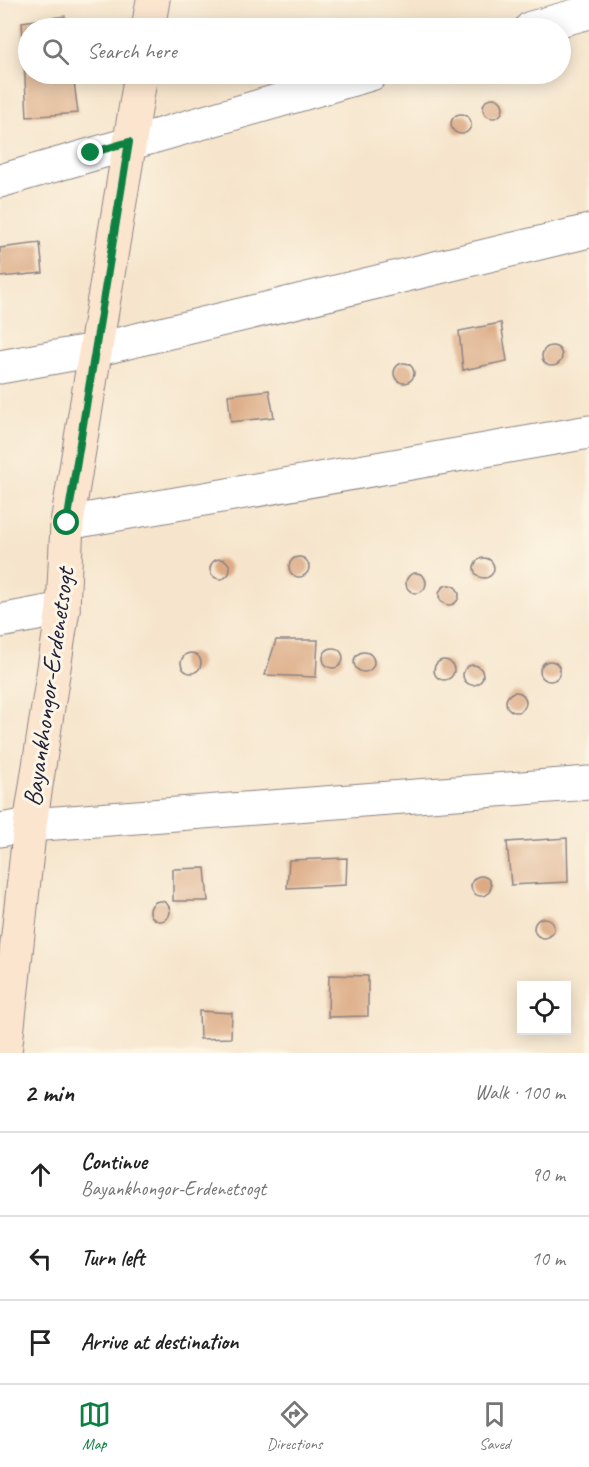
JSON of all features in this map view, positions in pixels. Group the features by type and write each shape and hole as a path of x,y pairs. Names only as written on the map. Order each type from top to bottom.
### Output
{"street":[{"path":"150,18 153,0"},
{"path":"567,18 589,12"},
{"name":"Bayankhongor-Erdenetsogt","path":"5,1053 15,828 63,609 67,523 139,84"},
{"path":"0,181 335,84"},
{"path":"0,367 95,350 589,231"},
{"path":"67,523 589,432"},
{"path":"0,621 63,609"},
{"path":"15,828 589,783"}],"building":[{"path":"25,84 74,84 78,113 27,117"},
{"path":"493,98 500,101 503,108 500,115 493,118 486,115 483,108 486,101"},
{"path":"461,114 468,117 471,124 468,131 461,134 454,131 451,124 454,117"},
{"path":"40,243 43,273 0,277 0,248"},
{"path":"501,323 507,361 463,370 459,331"},
{"path":"552,346 559,349 562,356 559,363 552,366 545,363 542,356 545,349"},
{"path":"404,363 411,366 414,373 411,380 404,383 397,380 394,373 397,366"},
{"path":"269,390 274,417 231,422 228,395"},
{"path":"299,557 306,560 309,567 306,574 299,577 292,574 289,567 292,560"},
{"path":"484,558 491,561 494,568 491,575 484,578 477,575 474,568 477,561"},
{"path":"220,559 227,562 230,569 227,576 220,579 213,576 210,569 213,562"},
{"path":"416,573 423,576 426,583 423,590 416,593 409,590 406,583 409,576"},
{"path":"449,585 456,588 459,595 456,602 449,605 442,602 439,595 442,588"},
{"path":"276,640 318,640 316,677 265,675"},
{"path":"333,648 340,651 343,658 340,665 333,668 326,665 323,658 326,651"},
{"path":"364,652 371,655 374,662 371,669 364,672 357,669 354,662 357,655"},
{"path":"191,653 198,656 201,663 198,670 191,673 184,670 181,663 184,656"},
{"path":"444,660 451,663 454,670 451,677 444,680 437,677 434,670 437,663"},
{"path":"550,661 557,664 560,671 557,678 550,681 543,678 540,671 543,664"},
{"path":"473,665 480,668 483,675 480,682 473,685 466,682 463,675 466,668"},
{"path":"516,692 523,695 526,702 523,709 516,712 509,709 506,702 509,695"},
{"path":"567,838 568,882 511,885 507,842"},
{"path":"347,858 346,885 287,888 289,860"},
{"path":"205,868 208,901 173,901 173,869"},
{"path":"481,876 488,879 491,886 488,893 481,896 474,893 471,886 474,879"},
{"path":"156,901 164,901 170,907 170,915 164,921 156,921 150,915 150,907"},
{"path":"544,918 551,921 554,928 551,935 544,938 537,935 534,928 537,921"},
{"path":"329,975 368,976 368,1016 328,1017"},
{"path":"199,1011 232,1013 231,1038 200,1039"}],"route":[{"path":"67,523 129,142 91,153"}]}
